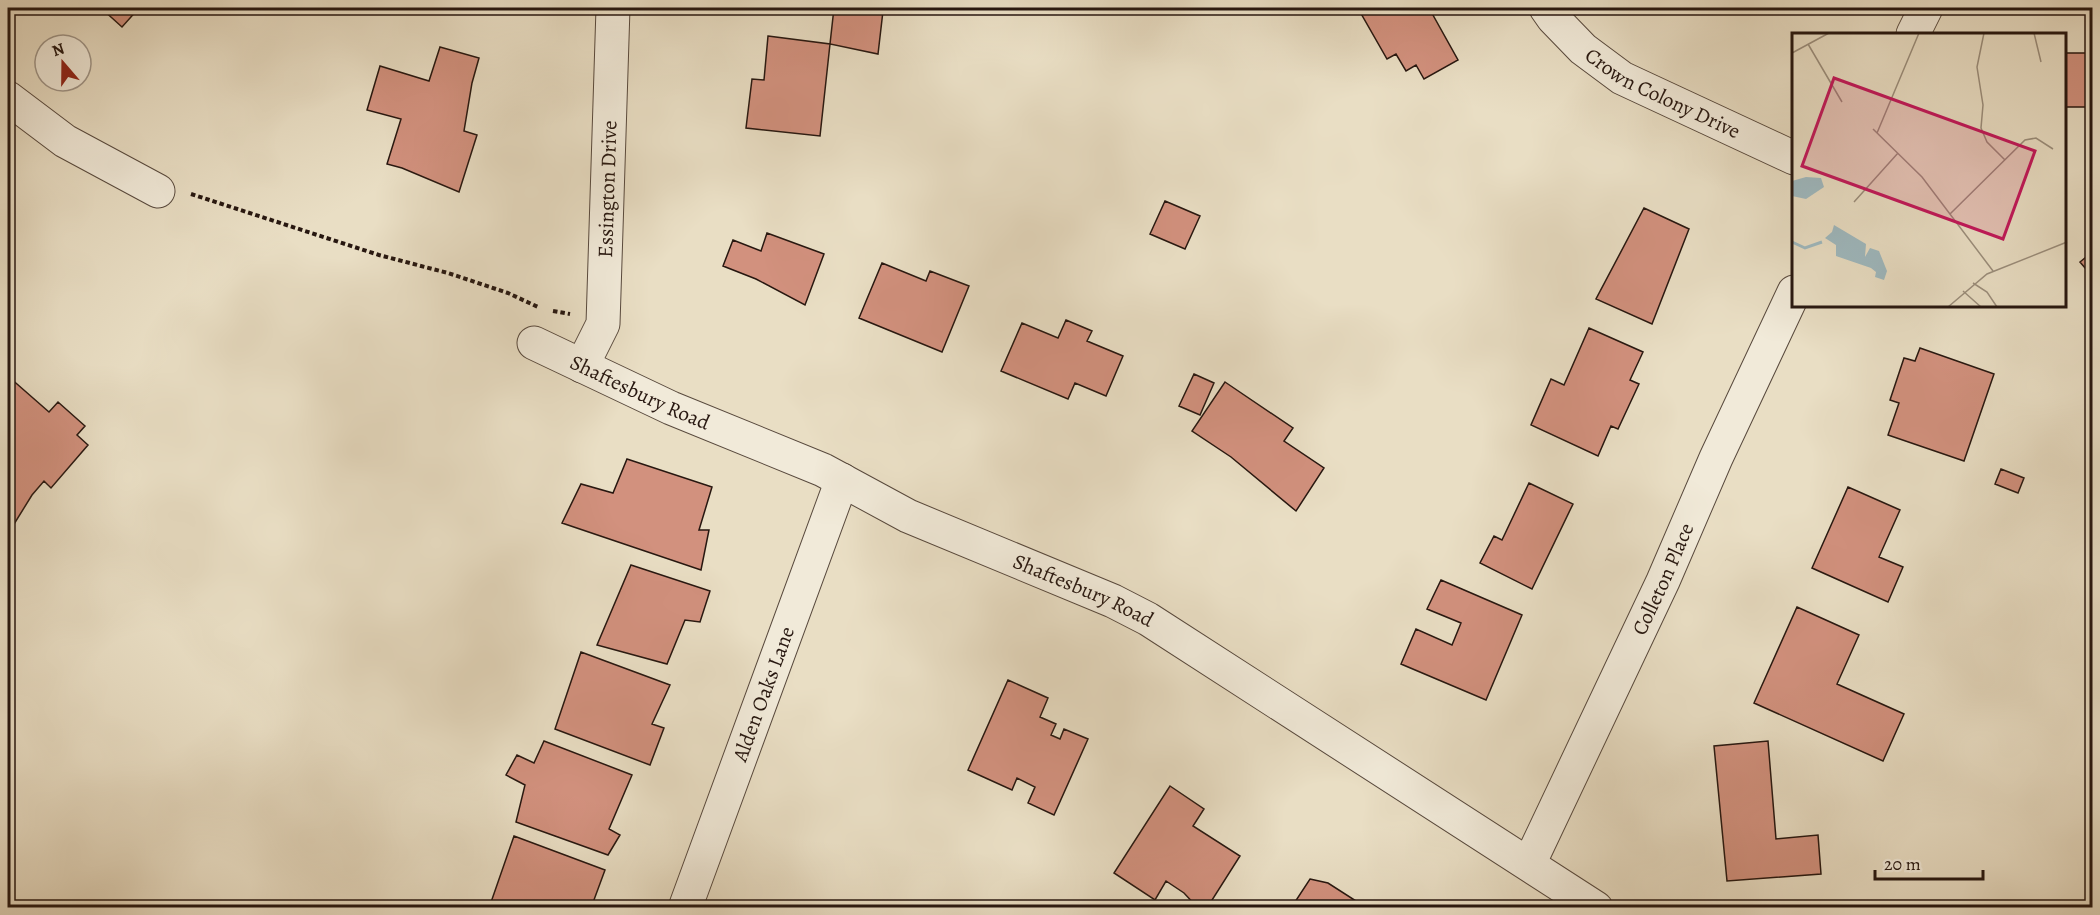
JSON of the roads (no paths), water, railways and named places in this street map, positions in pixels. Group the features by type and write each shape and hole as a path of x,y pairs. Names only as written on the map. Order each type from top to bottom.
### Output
{"street":[{"name":"Essington Drive","path":"582,366 603,324 613,8"},
{"name":"Crown Colony Drive","path":"1546,8 1583,49 1622,78 1792,157"},
{"path":"1914,33 1926,8"},
{"path":"8,98 65,141 158,191"},
{"name":"Colleton Place","path":"1529,864 1663,581 1716,458 1792,296"},
{"name":"Shaftesbury Road","path":"534,343 671,408 823,470 908,516 1113,601 1148,620 1596,908"},
{"name":"Alden Oaks Lane","path":"685,908 842,480"}]}
